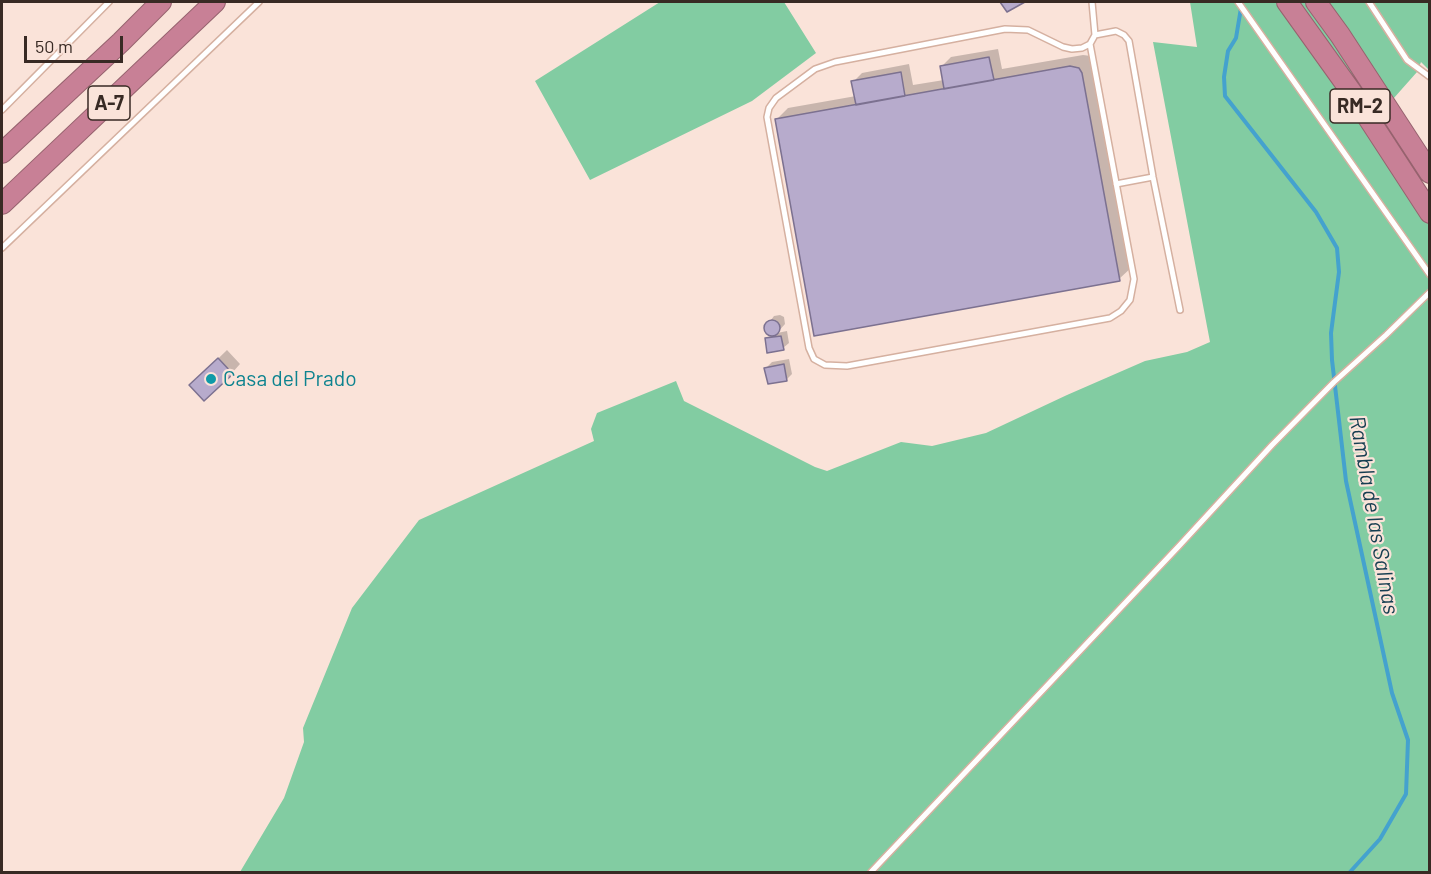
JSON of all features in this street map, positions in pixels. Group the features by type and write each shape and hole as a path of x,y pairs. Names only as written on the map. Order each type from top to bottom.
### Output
{"highway":[{"name":"A-7","path":"2,153 161,2"},
{"name":"A-7","path":"2,204 215,2"},
{"name":"RM-2","path":"1287,2 1350,90 1430,213"},
{"name":"RM-2","path":"1316,2 1430,173"}],"lane":[{"path":"2,110 109,2"},
{"path":"2,248 260,2"},
{"path":"1090,44 1072,49 1028,30 1005,29 845,59 815,69 776,98 767,117 809,348 814,359 825,365 847,366 1110,318 1121,311 1130,300 1134,279 1090,44 1095,35 1092,2"},
{"path":"1238,2 1430,275"},
{"path":"1369,2 1407,60 1430,77"},
{"path":"1095,35 1116,32 1124,35 1129,41 1180,310"},
{"path":"1116,184 1153,177"},
{"path":"871,873 1272,445 1334,382 1430,292"}],"green space":[{"path":"660,2 784,2 816,53 752,101 590,180 535,81"},
{"path":"1190,2 1429,2 1429,70 1421,62 1417,72 1370,125 1429,198 1429,872 240,872 284,798 304,742 303,728 352,608 419,520 594,441 591,429 597,413 676,381 684,401 827,471 901,442 932,446 986,433 1145,361 1187,352 1210,342 1153,42 1197,47"}],"building":[{"path":"1000,2 1025,2 1007,12"},
{"path":"989,57 994,80 944,89 940,66"},
{"path":"1070,66 1079,68 1082,73 1120,281 814,336 775,119"},
{"path":"901,72 905,96 856,105 851,81"},
{"path":"769,320 775,320 780,328 778,334 769,336 764,331 764,325"},
{"path":"781,336 784,350 767,353 765,338"},
{"name":"Casa del Prado","path":"218,358 233,374 204,401 189,385"},
{"path":"784,364 787,381 768,384 764,368"}],"waterway":[{"name":"Rambla de las Salinas","path":"1242,2 1236,38 1228,51 1224,77 1225,96 1316,212 1337,248 1339,272 1331,333 1332,360 1346,481 1392,693 1408,740 1406,794 1380,839 1350,872"}],"place":[{"name":"Casa del Prado","path":"211,379"}]}
